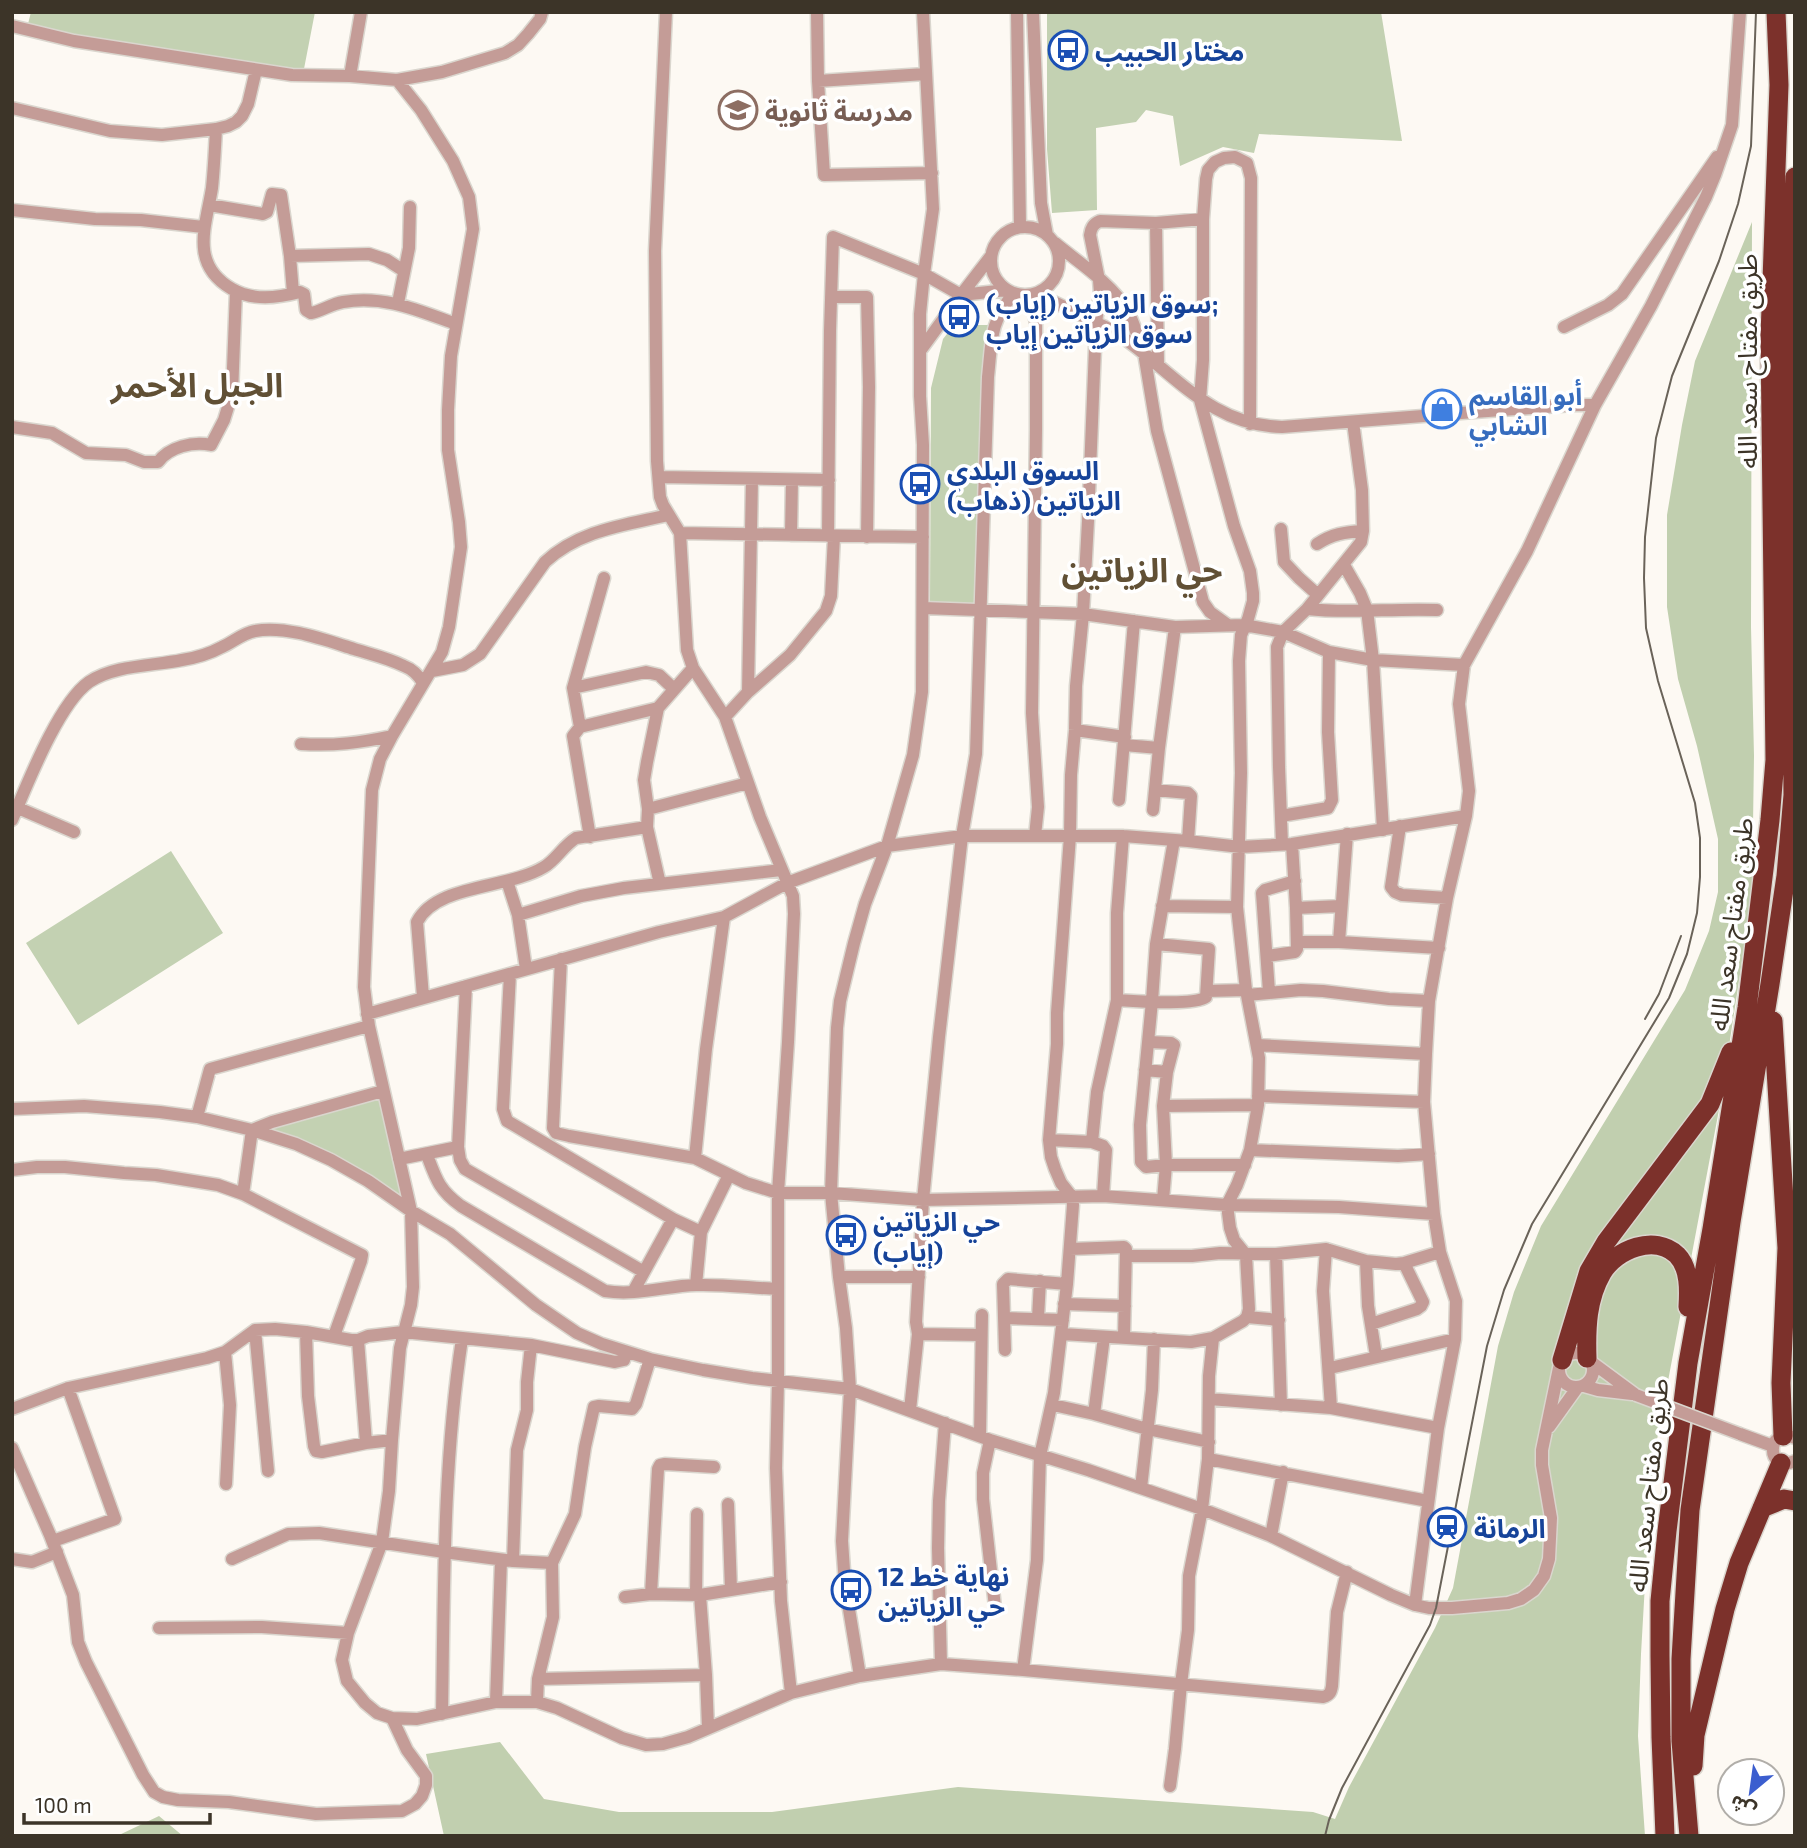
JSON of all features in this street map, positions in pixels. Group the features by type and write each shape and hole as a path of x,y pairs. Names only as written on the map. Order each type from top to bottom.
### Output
{"highway":[{"name":"طريق مفتاح سعد الله","path":"1665,1836 1660,1601 1667,1531 1688,1363 1747,1008 1769,834 1775,760 1770,336 1779,85 1776,12"},
{"name":"طريق مفتاح سعد الله","path":"1688,1831 1681,1741 1681,1659 1690,1510 1731,1222 1786,876 1793,795 1787,399 1789,259 1795,177"},
{"path":"1688,1831 1695,1735 1714,1650 1739,1563 1787,1454 1781,1383 1787,1248 1770,984"},
{"path":"1560,1364 1589,1271 1606,1242 1710,1104 1747,1008"},
{"path":"1589,1359 1586,1332 1588,1309 1603,1271 1615,1258 1630,1249 1648,1245 1663,1246 1678,1255 1685,1267 1689,1286 1688,1363"},
{"path":"1762,1508 1784,1499 1795,1501"}],"street":[{"path":"349,76 362,12"},
{"path":"12,26 74,41 292,75 397,80 442,72 505,53 518,45 528,34 542,12"},
{"path":"666,12 655,251 657,461 660,496 680,533 685,639 693,668 725,717 793,896 788,1042 778,1193 776,1468 780,1582 791,1693"},
{"path":"817,12 824,175 932,173"},
{"path":"860,1676 845,1585 842,1541 850,1389 831,1194 837,1028 840,1000 865,904 887,846 913,755 922,692 923,445 920,314 933,209 923,12"},
{"path":"1017,12 1023,227"},
{"path":"1033,12 1041,203 1050,238 1058,250 1060,260 1055,278 1048,287 1034,294"},
{"path":"1415,1605 1438,1428 1455,1339 1455,1301 1440,1252 1434,1214 1424,1102 1429,1001 1469,791 1458,704 1464,665 1527,551 1595,405 1651,306 1711,186 1727,142 1733,115 1740,12"},
{"path":"12,108 110,131 162,135 216,129 228,127 242,116 257,70"},
{"path":"818,81 925,74"},
{"path":"397,80 421,110 453,161 469,197 473,229 451,356 448,450 460,522 461,547 449,628 442,652 432,671 380,759 372,790 364,987 368,1020 411,1211 414,1287 400,1348 389,1491 382,1542 348,1633 341,1660 347,1681 377,1713 392,1718 416,1719 496,1702 537,1702 557,1708 622,1738 646,1745 663,1744 708,1728 791,1693 860,1676 941,1664 1324,1697 1331,1692 1336,1612 1347,1572"},
{"path":"216,129 212,187 203,227 203,242 209,267 221,283 253,297 265,298 299,292 304,295 305,308 311,313 345,302 369,299 398,303 456,324"},
{"path":"1564,327 1608,305 1622,294 1727,142"},
{"path":"1247,1317 1246,1255 1234,1240 1227,1205 1250,1150 1258,1100 1259,1058 1246,993 1237,906 1241,773 1239,661 1241,635 1253,601 1250,570 1234,526 1200,400 1206,179 1208,170 1215,162 1235,157 1247,163 1251,178 1250,424"},
{"path":"209,205 263,214 267,212 272,194 281,194 293,293"},
{"path":"920,351 991,256 1003,235 1023,227 1041,203"},
{"path":"398,303 409,248 410,207"},
{"path":"12,209 95,219 155,221 203,227"},
{"path":"1023,1670 1037,1560 1040,1456 1053,1405 1070,1249 1072,1197 1061,1183 1055,1169 1049,1140 1070,836 1071,775 1083,614 1100,293 1100,280 1090,236 1094,223 1100,221 1156,223 1203,219"},
{"path":"1156,223 1157,365"},
{"path":"1023,227 1050,238 1113,291 1129,312 1143,352 1157,431 1203,602 1218,620 1228,625"},
{"path":"725,717 748,692 790,655 826,611 831,596 829,480 833,237 923,274 961,295 1010,292 1034,294 1116,332 1200,400 1234,418 1263,427 1595,405"},
{"path":"290,256 369,254 387,260 404,271"},
{"path":"991,256 995,278 1010,292"},
{"path":"12,427 52,433 86,453 126,456 148,462 158,462 165,454 189,445 211,445 224,420 232,394 236,291"},
{"path":"910,1410 918,1334 916,1322 923,1200 938,1049 962,836 976,754 988,377 993,326 1010,292"},
{"path":"1034,294 1036,324 1032,713 1038,807 1035,836"},
{"path":"831,297 867,297 867,537"},
{"path":"1267,956 1295,952 1297,942 1295,881 1281,816 1277,647 1283,632 1307,609 1358,547 1363,531 1362,491 1353,422"},
{"path":"659,478 829,480"},
{"path":"748,692 752,479"},
{"path":"791,535 792,480"},
{"path":"432,671 463,665 480,654 545,562 558,550 600,530 668,515"},
{"path":"1281,529 1284,562 1318,595"},
{"path":"1317,544 1338,533 1363,531"},
{"path":"680,533 923,537"},
{"path":"1344,565 1367,610 1373,660 1382,830"},
{"path":"580,727 573,688 604,578"},
{"path":"923,608 1083,614 1175,627 1244,625 1283,632 1329,652 1373,660 1464,665"},
{"path":"1307,609 1342,612 1437,610"},
{"path":"1118,800 1134,621"},
{"path":"1153,810 1175,627"},
{"path":"12,821 34,768 71,702 88,683 115,671 203,655 259,630 307,634 373,654 406,666 423,683"},
{"path":"1281,816 1328,808 1331,805 1329,652"},
{"path":"660,884 647,827 648,809 644,780 658,708 693,668"},
{"path":"573,688 646,672 659,675 674,689"},
{"path":"590,837 573,736 580,727 658,708"},
{"path":"1075,730 1159,748"},
{"path":"301,744 329,746 392,736"},
{"path":"648,809 748,783"},
{"path":"1155,790 1188,793 1191,796 1188,841"},
{"path":"18,808 74,832"},
{"path":"197,1117 210,1069 368,1020 423,997 659,932 724,917 787,883 887,846 962,836 1123,836 1240,847 1287,844 1466,816"},
{"path":"423,997 417,922 430,906 442,898 507,881 543,868 567,843 576,838 647,827"},
{"path":"1400,827 1391,887 1402,895 1447,898"},
{"path":"1339,942 1347,834"},
{"path":"1092,1142 1097,1091 1117,1000 1118,914 1123,836"},
{"path":"1174,840 1156,944 1140,1125 1141,1162 1146,1167 1245,1165"},
{"path":"518,915 581,896 624,888 781,870"},
{"path":"507,881 518,915 526,969"},
{"path":"1269,992 1262,893 1295,881"},
{"path":"1162,906 1237,906"},
{"path":"1296,908 1341,906"},
{"path":"695,1158 706,1049 724,917"},
{"path":"1297,942 1439,948"},
{"path":"1117,1000 1201,1001 1206,997 1209,949 1156,944"},
{"path":"554,1131 561,959"},
{"path":"510,974 503,1109 507,1121 673,1219 701,1232"},
{"path":"466,986 458,1147 465,1169 644,1272"},
{"path":"1207,991 1323,991 1429,1001"},
{"path":"1149,1042 1174,1045 1163,1106 1166,1165 1163,1200"},
{"path":"1257,1045 1426,1054"},
{"path":"1145,1070 1167,1072"},
{"path":"253,1130 272,1122 383,1091"},
{"path":"1163,1106 1258,1100 1424,1102"},
{"path":"12,1109 84,1106 160,1112 197,1117 253,1130 296,1144 368,1181 450,1234 536,1305 577,1333 602,1345 650,1359 752,1378 850,1389 985,1438 1202,1509 1271,1536 1391,1595 1429,1608 1452,1608 1521,1599 1534,1590 1544,1576 1549,1559 1551,1518 1542,1450 1560,1364 1569,1354 1575,1353 1589,1359 1636,1395"},
{"path":"243,1194 253,1130"},
{"path":"538,1139 541,1131 554,1131 695,1158 729,1175 778,1193 923,1200 1103,1196 1227,1205 1350,1208 1434,1214"},
{"path":"1049,1140 1092,1142 1103,1146 1106,1150 1103,1196"},
{"path":"399,1159 458,1147"},
{"path":"1250,1150 1398,1156 1429,1154"},
{"path":"427,1155 439,1185 448,1197 605,1291 618,1293 696,1285 778,1289"},
{"path":"12,1170 65,1167 156,1175 218,1185 243,1194 362,1255 334,1336"},
{"path":"696,1285 701,1232 729,1175"},
{"path":"633,1292 673,1219"},
{"path":"1070,1249 1126,1249 1124,1338"},
{"path":"1127,1256 1276,1254 1326,1249 1366,1261 1404,1263 1440,1252"},
{"path":"1326,1249 1323,1291 1331,1408"},
{"path":"1276,1254 1281,1405"},
{"path":"1366,1261 1368,1306 1376,1356"},
{"path":"1371,1324 1421,1306 1423,1302 1404,1263"},
{"path":"839,1277 919,1277"},
{"path":"1005,1350 1005,1280 1067,1284"},
{"path":"1038,1318 1040,1281"},
{"path":"1064,1304 1125,1306"},
{"path":"982,1315 985,1438 982,1499 995,1607"},
{"path":"1062,1334 1191,1342 1213,1338 1247,1317 1279,1320"},
{"path":"1004,1318 1063,1320"},
{"path":"12,1409 68,1388 207,1358 225,1352 255,1329 306,1332 358,1340 368,1336 403,1332 531,1345 615,1362 624,1360 626,1353"},
{"path":"255,1329 268,1471"},
{"path":"306,1332 308,1396 316,1451 391,1440"},
{"path":"918,1334 981,1335"},
{"path":"1094,1414 1104,1338"},
{"path":"1170,1786 1188,1630 1189,1576 1208,1459 1209,1376 1213,1338"},
{"path":"442,1714 444,1552 453,1395 462,1339"},
{"path":"1141,1488 1152,1390 1154,1339"},
{"path":"1330,1368 1455,1339"},
{"path":"358,1340 366,1443"},
{"path":"496,1702 517,1450 527,1410 531,1345"},
{"path":"225,1352 230,1405 226,1484"},
{"path":"537,1702 538,1679 553,1618 552,1563 575,1514 594,1407 632,1409 650,1359"},
{"path":"1545,1433 1580,1387 1590,1381 1593,1368 1589,1359"},
{"path":"1560,1364 1560,1377 1566,1385 1636,1395 1787,1454"},
{"path":"12,1559 32,1562 55,1546 115,1519 68,1388"},
{"path":"1209,1399 1331,1408 1438,1428"},
{"path":"1053,1405 1209,1442"},
{"path":"941,1664 938,1548 945,1423"},
{"path":"12,1448 55,1546 73,1595 78,1642 86,1662 154,1792 178,1800 229,1802 316,1814 402,1811 415,1804 422,1796 426,1776 407,1749 392,1718"},
{"path":"1208,1459 1429,1501"},
{"path":"651,1594 658,1469 665,1464 714,1467"},
{"path":"1271,1536 1283,1472"},
{"path":"729,1504 731,1590"},
{"path":"697,1514 698,1595 708,1728"},
{"path":"232,1559 288,1534 319,1533 444,1552 552,1563"},
{"path":"625,1597 651,1594 698,1595 780,1582"},
{"path":"159,1628 262,1627 348,1633"},
{"path":"538,1679 706,1675"}],"green space":[{"path":"31,12 315,12 303,74 27,28"},
{"path":"1047,12 1381,12 1402,141 1259,134 1254,153 1223,147 1180,166 1173,116 1146,110 1136,122 1096,128 1097,210 1052,213 1047,149"},
{"path":"1752,222 1752,895 1721,1099 1656,1445 1650,1496 1638,1736 1645,1836 444,1836 426,1754 500,1742 544,1799 619,1812 772,1812 958,1787 1313,1812 1335,1819 1349,1787 1435,1628 1453,1588 1498,1346 1514,1292 1541,1226 1685,990 1709,931 1718,892 1718,839 1697,746 1678,679 1667,607 1667,515 1695,361"},
{"path":"954,325 988,325 979,608 930,605 931,388 943,339"},
{"path":"171,851 223,933 78,1025 26,943"},
{"path":"380,1097 404,1198 333,1156 263,1131"},
{"path":"159,1816 183,1836 117,1836"}],"tram line":[{"path":"1325,1836 1342,1788 1430,1625 1436,1608 1487,1346 1504,1290 1532,1224 1669,998 1687,954 1697,913 1700,838 1695,803 1658,681 1646,628 1645,537 1656,438 1672,376 1719,261 1738,204 1751,146 1756,12"},
{"path":"1645,1019 1659,994 1681,936"}],"place":[{"name":"مختار الحبيب","path":"1068,50"},
{"name":"مدرسة ثانوية","path":"738,110"},
{"name":"سوق الزياتين (إياب); سوق الزياتين إياب","path":"959,317"},
{"name":"أبو القاسم الشابي","path":"1442,409"},
{"name":"السوق البلدي الزياتين (ذهاب)","path":"920,484"},
{"name":"حي الزياتين (إياب)","path":"846,1235"},
{"name":"الرمانة","path":"1447,1527"},
{"name":"نهاية خط 12 حي الزياتين","path":"851,1590"}],"district":[{"name":"الجبل الأحمر","path":"197,384"},
{"name":"حي الزياتين","path":"1142,569"}]}
